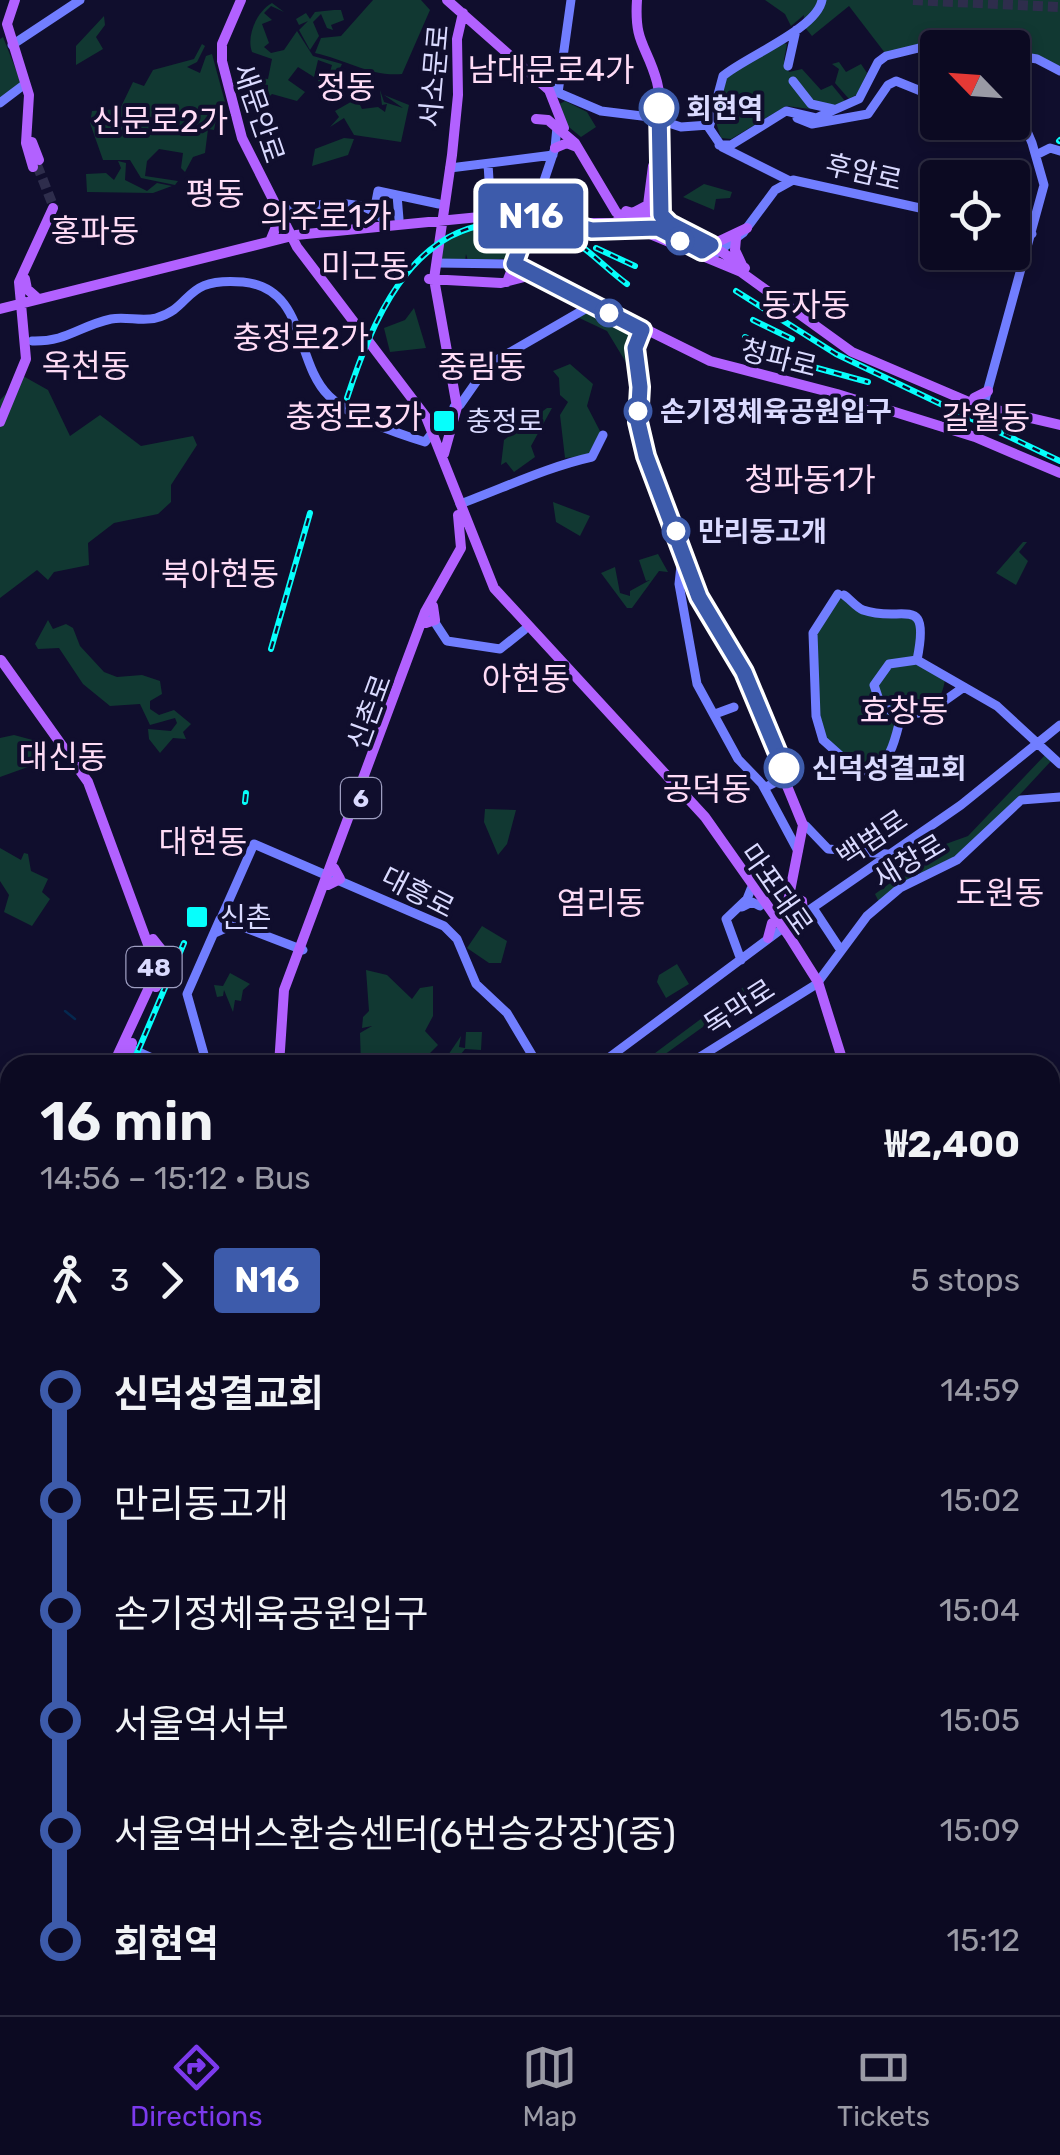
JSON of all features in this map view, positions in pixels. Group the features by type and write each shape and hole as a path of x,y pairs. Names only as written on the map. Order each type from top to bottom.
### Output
{"main road":[{"path":"13,43 0,29 18,0"},
{"path":"18,0 12,23 13,43 32,96 29,132"},
{"path":"13,43 80,0"},
{"name":"새문안로","path":"239,0 215,46 218,71 239,142 288,236"},
{"path":"570,0 549,89 557,121 612,204 693,252 741,272 854,356 982,403 1060,422"},
{"path":"636,0 631,36 653,96 661,215 856,348 982,403"},
{"path":"822,0 817,13 784,43 722,76 709,126 719,145 739,140 792,113 809,117 834,112 863,96 880,56"},
{"path":"446,2 549,89"},
{"path":"446,2 457,35"},
{"path":"462,14 549,89 564,97 602,114 709,126"},
{"name":"서소문로","path":"441,461 456,405 431,279 458,95 457,35 462,14"},
{"path":"8,15 30,104 29,132 36,165"},
{"path":"457,35 463,24 472,26"},
{"path":"784,43 788,66"},
{"path":"880,56 920,48"},
{"path":"816,106 839,108 864,94 880,56"},
{"path":"1030,57 1060,70"},
{"path":"792,81 822,112 809,117"},
{"path":"792,113 812,124 868,114 888,85 896,82 920,91"},
{"path":"0,104 25,84"},
{"path":"536,119 557,121 582,142 633,218 668,223"},
{"path":"512,280 557,121"},
{"path":"982,403 1044,185 1030,136"},
{"path":"735,153 739,140"},
{"path":"450,168 551,153 570,143 578,149"},
{"name":"서소문로","path":"438,215 450,168 451,144"},
{"name":"후암로","path":"719,145 786,178 920,208"},
{"path":"1039,158 1050,148 1060,151"},
{"path":"488,164 491,211"},
{"path":"693,252 714,250 736,238 786,178"},
{"path":"633,218 649,204 656,181"},
{"path":"372,221 378,191 438,215"},
{"path":"396,195 399,220"},
{"path":"18,301 308,231 372,221 533,210 599,228 633,218 659,201"},
{"path":"279,217 328,204 385,222 533,210"},
{"path":"599,228 609,218 612,204"},
{"path":"476,214 533,210 599,228"},
{"path":"279,217 308,231"},
{"path":"272,241 279,217"},
{"path":"0,430 3,417 24,357 18,301 50,218 18,292 27,337 27,360 3,417"},
{"path":"714,250 747,228"},
{"path":"298,253 308,231"},
{"path":"288,236 433,438"},
{"path":"736,238 737,256 746,270"},
{"path":"272,241 298,253"},
{"path":"435,261 514,264"},
{"name":"청파로","path":"514,264 553,282 589,306 708,363 975,438 1060,474"},
{"path":"431,279 512,280 536,274"},
{"path":"32,341 68,339 104,320 159,317 194,287 222,283 256,285 289,308 299,325 308,368 340,406 420,440 433,438"},
{"path":"3,417 21,392 32,341 18,301"},
{"path":"365,344 426,417 438,424 488,364 589,306"},
{"path":"640,331 632,347 640,439 700,600 741,666 803,826 827,850 872,853 874,864"},
{"name":"서소문로","path":"433,438 456,405"},
{"path":"426,417 461,525"},
{"path":"624,430 640,439"},
{"path":"460,504 568,460 592,457 603,435"},
{"path":"441,461 460,504 470,540"},
{"name":"마포대로","path":"461,525 498,594 714,828 783,928 816,984 838,1055"},
{"name":"신촌로","path":"283,1055 288,991 300,949 427,613 460,550 461,525"},
{"name":"마포대로","path":"470,540 490,592 650,759 751,888 760,906 783,928"},
{"name":"신촌로","path":"427,613 470,540"},
{"path":"682,558 697,684 738,759 784,814 798,851"},
{"path":"901,716 890,754 880,767 858,770 836,752 824,740 816,716 813,632 841,595 862,610 910,612 923,627 917,660"},
{"path":"427,613 450,643 494,651 524,630"},
{"path":"2,656 43,714"},
{"name":"48","path":"2,656 96,792 152,938 168,963"},
{"path":"964,687 930,711 901,716 881,706 874,686 889,664 917,660 964,687 997,706 1060,764"},
{"path":"715,714 734,707"},
{"name":"48","path":"43,714 99,806 168,963"},
{"name":"백범로","path":"853,881 962,807 1058,730"},
{"path":"764,788 783,778"},
{"name":"새창로","path":"816,984 840,948 900,888 957,860 1021,800 1060,796"},
{"path":"784,814 828,849 892,853"},
{"path":"783,928 803,826"},
{"path":"783,928 803,826"},
{"name":"대흥로","path":"224,918 254,844 330,873 449,930 476,984 531,1055"},
{"name":"백범로","path":"616,1055 783,928 892,853"},
{"path":"741,960 726,919 747,899 751,888"},
{"path":"792,890 840,948"},
{"path":"783,928 800,900 810,910"},
{"path":"755,950 740,943 728,921 749,903 760,906"},
{"path":"224,918 300,949"},
{"path":"224,918 300,949"},
{"path":"204,1055 186,1000 224,918"},
{"name":"백범로","path":"669,1016 783,928"},
{"path":"168,963 195,974"},
{"name":"48","path":"127,1046 168,963"},
{"name":"48","path":"125,1055 152,981 168,963"},
{"name":"독막로","path":"713,1055 816,984"},
{"path":"120,1055 127,1046 147,1055"}],"green space":[{"path":"373,0 421,0 430,10 402,74 369,71 315,53 321,38 341,36"},
{"path":"765,0 1060,0 1060,66 1030,55 1030,30 920,30 920,47 885,53 849,6 812,36 803,25 804,15 791,26 785,14"},
{"path":"272,3 284,12 271,6 264,13 272,20 262,24 269,43 264,47 271,53 284,50 297,31 313,56 342,64 336,76 347,87 336,91 318,81 322,74 329,75 332,65 318,60 314,77 298,67 288,80 305,92 297,101 272,94 259,106 256,102 268,94 268,85 252,82 253,77 268,79 272,59 252,52 250,39 257,18"},
{"path":"341,10 344,20 331,25 333,30 327,28 321,14 313,22 319,36 310,50 299,30 308,21 299,25 296,19 306,13 310,19 315,12"},
{"path":"104,16 105,25 96,37 103,49 76,65 76,46"},
{"path":"3,37 22,85 0,103 0,39"},
{"path":"202,44 205,46 197,62 187,67 200,73 206,56 212,54 225,102 211,108 216,120 214,130 208,129 205,153 193,157 185,172 181,168 183,153 159,149 147,161 145,176 178,181 175,185 141,178 130,160 103,160 90,123 92,111 120,109 133,82 144,86 153,70 194,59"},
{"path":"787,44 784,60 789,72 802,69 821,90 832,85 845,101 833,107 808,104 818,110 786,106 731,139 721,138 714,116 727,76"},
{"path":"839,62 846,72 861,64 867,73 858,94 849,99 835,83 839,69 832,64"},
{"path":"380,90 384,102 403,108 384,95 409,105 401,142 354,135 344,118 330,127 339,117 335,111 363,95 357,99 362,109 378,107 385,112 387,104 382,105"},
{"path":"565,101 587,112 596,127 581,137 564,123 558,105"},
{"path":"344,138 354,139 348,155 312,166 315,149"},
{"path":"118,161 126,163 125,180 147,191 157,183 172,186 153,193 87,192 86,174 106,173 114,180 121,168"},
{"path":"704,184 732,192 730,198 716,199 714,210 683,197"},
{"path":"505,224 522,227 512,258 468,261 466,254 465,261 438,261 440,245 467,231"},
{"path":"414,308 426,348 390,352 384,328 405,320"},
{"path":"585,311 632,333 633,374 607,331 575,316"},
{"path":"570,364 593,384 587,406 602,435 589,455 565,458 560,415 568,402 560,395 559,378 553,371"},
{"path":"23,376 48,390 70,436 100,415 141,446 193,436 197,445 171,485 171,502 158,514 114,523 88,543 89,565 54,572 48,580 37,570 0,598 0,400"},
{"path":"552,408 531,446 535,457 514,472 506,462 501,465 504,440"},
{"path":"553,502 590,516 580,536 556,522"},
{"path":"1027,542 1019,552 1028,561 1016,585 996,573"},
{"path":"658,554 668,572 659,571 632,608 627,608 601,573 615,567 620,593 630,596 630,591 650,580 646,581 639,560"},
{"path":"845,598 857,609 918,619 916,660 945,680 935,703 900,717 883,763 862,771 824,737 817,705 814,659 818,627 836,600"},
{"path":"48,620 53,629 66,624 73,628 80,646 104,672 117,677 142,675 160,681 162,694 150,701 150,709 159,715 174,710 191,724 183,732 186,739 173,738 160,753 149,739 148,729 171,731 177,723 175,718 150,725 140,704 110,706 83,684 59,648 38,649 35,644"},
{"path":"14,735 40,742 39,763 0,777 0,738"},
{"path":"1046,754 1052,760 989,828 954,857 879,902 875,894 943,845 968,836"},
{"path":"485,809 516,810 507,844 498,855 484,822"},
{"path":"0,848 21,860 24,853 28,854 31,871 48,879 42,892 50,899 32,926 4,912 9,895 0,881"},
{"path":"482,926 507,941 501,963 489,963 467,948"},
{"path":"677,964 689,984 666,998 657,982 659,975"},
{"path":"366,970 387,975 412,999 420,988 433,986 433,1016 425,1031 438,1045 428,1055 361,1055 360,1033 372,1026 362,1028 363,1017 369,1011"},
{"path":"230,973 250,984 243,990 241,1001 235,1000 233,1012 224,990 223,996 217,997 214,985 223,986"},
{"path":"745,986 750,993 664,1055 652,1055"},
{"path":"466,1032 482,1032 481,1050 465,1049 461,1054 470,1055 448,1055 461,1036 459,1047 465,1048"}],"waterway":[{"path":"65,1011 75,1019"}],"ferry route":[{"path":"1060,1500 1060,1517"}],"tunnel":[{"path":"913,0 1060,7"},
{"path":"37,165 54,208"},
{"path":"523,210 543,212"}],"railway":[{"path":"347,398 368,340 398,285 441,242 468,229 511,222 546,226 579,244 627,284"},
{"path":"596,248 635,266"},
{"path":"736,291 836,354 1060,461"},
{"path":"753,320 792,339"},
{"path":"745,337 806,365 868,382"},
{"path":"271,649 310,513"},
{"path":"245,802 246,793"},
{"path":"136,1055 184,943"}],"bus line":[{"name":"N16","path":"659,108 661,215 670,224 711,245 708,250 704,252 658,228 631,226 608,232 532,214 514,264 558,283 642,330 635,348 640,387 638,422 646,456 699,597 744,672 784,768"}],"place":[{"name":"회현역","path":"659,108"},
{"name":"손기정체육공원입구","path":"638,411"},
{"name":"충정로","path":"444,421"},
{"name":"만리동고개","path":"676,531"},
{"name":"신덕성결교회","path":"784,768"},
{"name":"신촌","path":"197,917"}],"district":[{"name":"남대문로4가","path":"551,70"},
{"name":"정동","path":"346,87"},
{"name":"신문로2가","path":"160,121"},
{"name":"평동","path":"215,194"},
{"name":"의주로1가","path":"326,216"},
{"name":"홍파동","path":"95,231"},
{"name":"미근동","path":"365,266"},
{"name":"동자동","path":"806,305"},
{"name":"충정로2가","path":"301,338"},
{"name":"옥천동","path":"86,366"},
{"name":"중림동","path":"482,367"},
{"name":"충정로3가","path":"354,417"},
{"name":"갈월동","path":"986,418"},
{"name":"청파동1가","path":"810,480"},
{"name":"북아현동","path":"220,574"},
{"name":"아현동","path":"526,679"},
{"name":"효창동","path":"904,711"},
{"name":"대신동","path":"63,757"},
{"name":"공덕동","path":"707,789"},
{"name":"대현동","path":"203,842"},
{"name":"도원동","path":"1000,893"},
{"name":"염리동","path":"601,903"}]}
